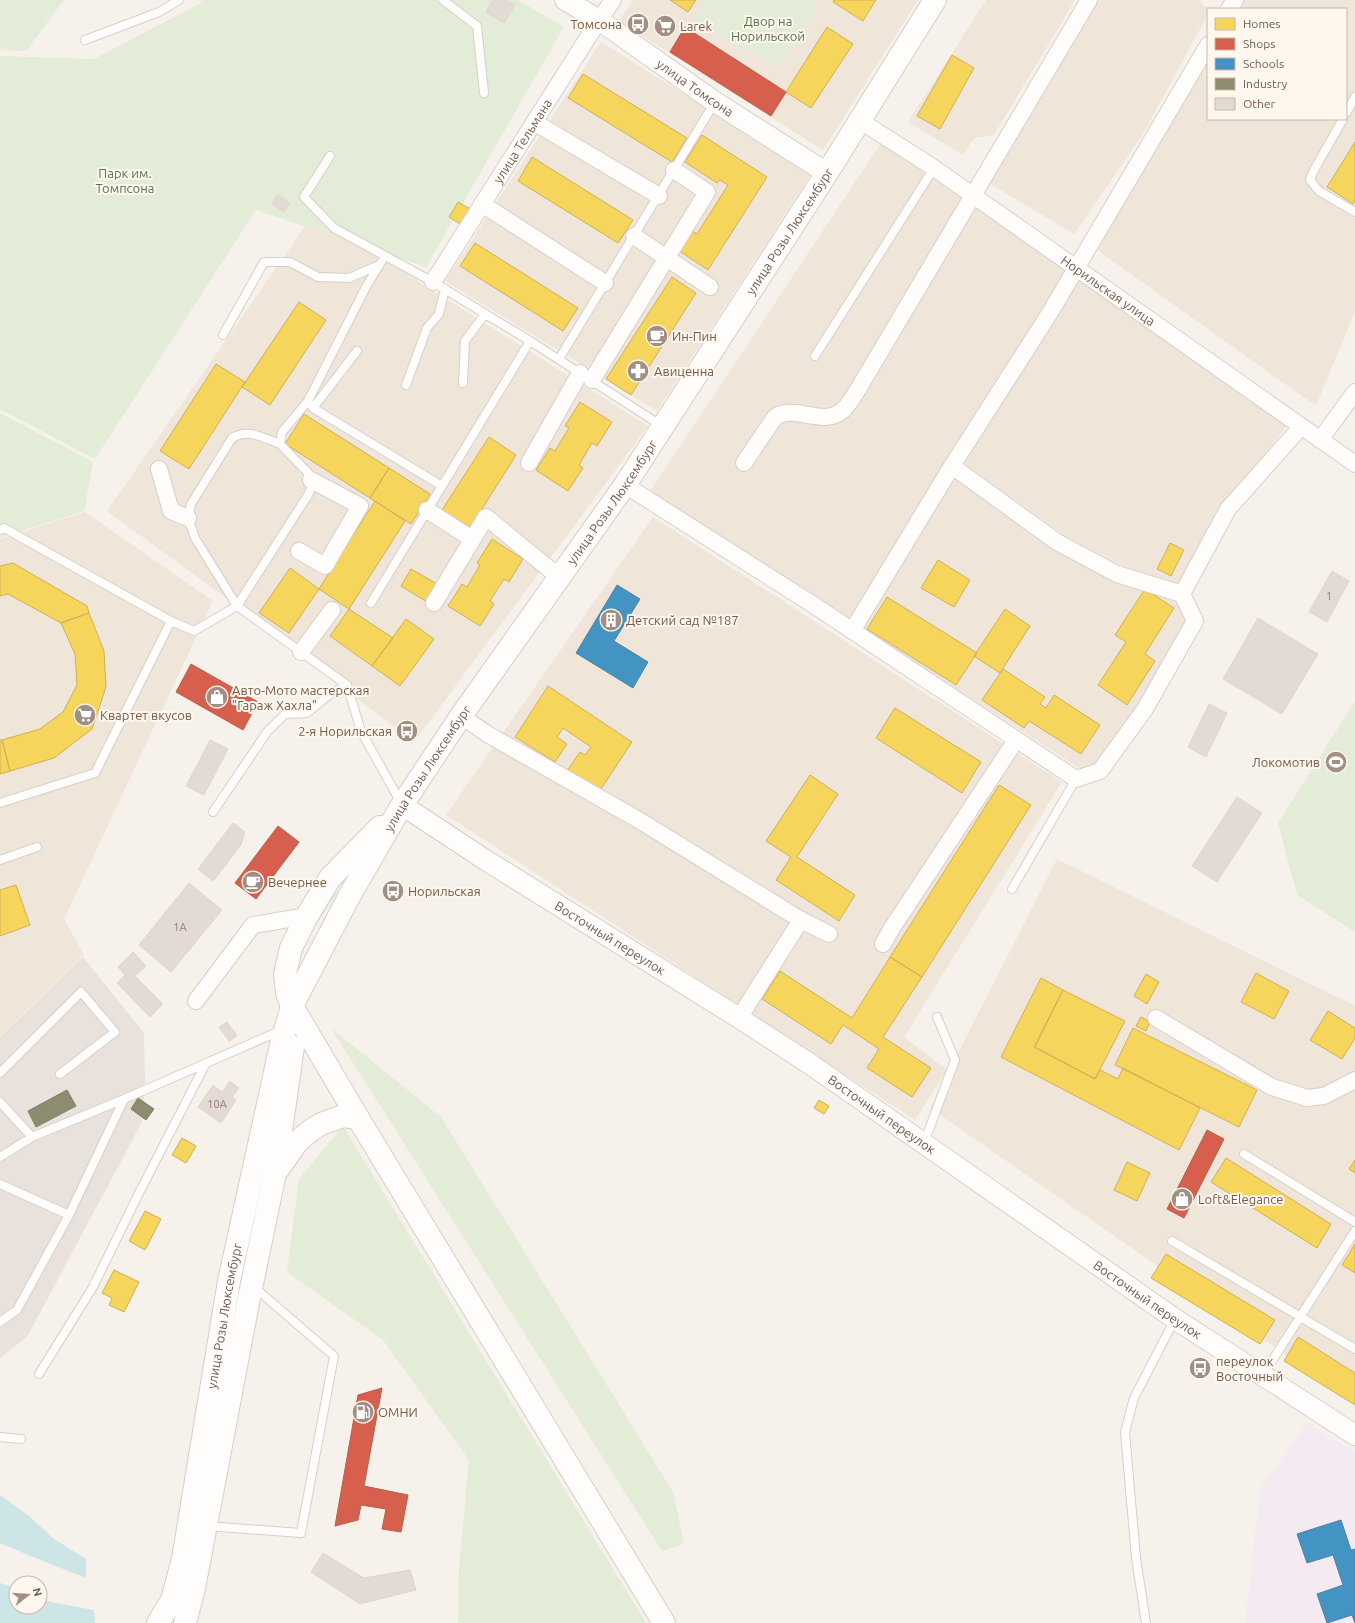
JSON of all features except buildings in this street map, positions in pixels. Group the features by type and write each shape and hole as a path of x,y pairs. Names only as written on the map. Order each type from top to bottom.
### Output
{"main road":[{"name":"улица Розы Люксембург","path":"185,1623 194,1588 198,1525 229,1281 281,1045 292,1006 351,893 402,805 461,716 625,485 827,173 935,0"},
{"path":"402,805 330,878 307,916 292,948 285,974 287,993 292,1006 358,1118 664,1623"},
{"name":"улица Розы Люксембург","path":"158,1623 170,1605 175,1593 198,1525 252,1285 275,1174 296,1028 292,1006"},
{"path":"275,1174 298,1141 310,1131 321,1124 343,1116 358,1118"},
{"path":"229,1281 252,1285"}],"street":[{"name":"улица Томсона","path":"564,0 599,20 715,102 827,173"},
{"name":"улица Тельмана","path":"439,286 482,204 613,0"},
{"path":"744,463 776,417 781,413 791,413 820,418 833,416 843,411 857,391 1089,0"},
{"path":"852,631 952,466 1051,311 1207,47"},
{"name":"Норильская улица","path":"859,120 973,195 1355,464"},
{"path":"534,122 658,196"},
{"path":"529,464 667,258 707,192 674,170"},
{"path":"482,204 605,283"},
{"path":"634,236 710,287"},
{"path":"1320,440 1355,392"},
{"path":"1182,594 1228,509 1301,427"},
{"path":"625,485 852,631 1076,779 1100,771 1149,702 1195,621 1182,594 1117,574 1056,542 952,466"},
{"path":"159,468 172,511 188,518"},
{"path":"299,551 325,566 360,506 311,480"},
{"path":"427,510 472,539"},
{"path":"434,603 486,517 560,577"},
{"path":"301,652 332,610"},
{"path":"461,716 489,735 637,819 801,920 829,934"},
{"path":"884,944 892,928 1016,740"},
{"name":"Восточный переулок","path":"402,805 487,861 810,1064 1175,1319 1355,1435"},
{"path":"196,1001 253,925 307,916"},
{"path":"739,1018 801,920"},
{"path":"1156,1018 1272,1087 1307,1098 1324,1096 1355,1080"}],"lane":[{"path":"86,40 159,12 179,0"},
{"path":"443,0 478,26 484,93"},
{"path":"1347,111 1355,97"},
{"path":"558,359 715,102"},
{"path":"1342,120 1310,180 1319,191 1355,212"},
{"path":"330,156 304,197 334,228 439,286 530,341 663,426"},
{"path":"815,356 934,168"},
{"path":"311,404 367,285 385,256"},
{"path":"223,335 264,262 290,262 318,276 349,278 379,265"},
{"path":"406,385 427,328 439,314 439,286"},
{"path":"463,383 465,342 485,314"},
{"path":"371,603 530,341"},
{"path":"280,444 282,432 311,404 356,351"},
{"path":"311,404 442,486"},
{"path":"0,530 4,528 171,621 194,631 237,606 308,495 312,486 310,475 280,444 252,433 240,434 232,438 191,504 188,518 195,538 237,606 347,685 361,731 402,805"},
{"path":"0,803 95,773 171,621"},
{"path":"213,812 267,732 285,714 307,713 329,695 347,685"},
{"path":"1012,889 1076,779"},
{"path":"0,860 37,847"},
{"path":"0,1073 81,992 115,1032 60,1074"},
{"path":"924,1144 955,1060 937,1017"},
{"path":"0,1157 32,1137 124,1099 287,1028"},
{"path":"39,1374 93,1287 139,1193 206,1063"},
{"path":"0,1322 17,1310 69,1216 124,1099"},
{"path":"0,1102 32,1137"},
{"path":"1244,1154 1355,1222"},
{"path":"0,1184 69,1216"},
{"path":"1263,1375 1299,1316 1355,1231"},
{"path":"1172,1241 1355,1349"},
{"path":"198,1525 301,1533 303,1525 334,1356 252,1285"},
{"path":"1146,1623 1136,1558 1124,1432 1134,1398 1175,1319"},
{"path":"0,1437 21,1439"}],"shaded area":[{"path":"633,0 918,0 823,150 619,21"},
{"path":"986,0 1075,0 994,135 974,138 963,155 908,122"},
{"path":"1096,0 1199,0 1207,8 1207,16 1143,134 1074,234 989,183"},
{"path":"1239,0 1355,0 1355,311 1316,406 1093,247 1207,54 1207,120 1347,120 1347,8 1235,8"},
{"path":"601,42 811,174 657,411 445,281"},
{"path":"881,143 1071,267 850,626 649,493"},
{"path":"313,215 648,426 414,742 237,606 107,511"},
{"path":"1077,279 1288,425 1222,507 1177,585 1125,567 1064,535 960,461"},
{"path":"955,477 1051,546 1179,597 1190,620 1141,708 1098,762 1081,769 862,628"},
{"path":"85,512 213,601 64,919 84,955 0,1036 0,539"},
{"path":"653,517 1062,782 904,1037 947,1070 915,1120 446,815"},
{"path":"1057,859 1355,1006 1355,1403 930,1108"},
{"path":"83,957 144,1033 145,1083 142,1122 27,1337 0,1358 0,1037"},
{"path":"1307,1423 1355,1452 1355,1623 1245,1623 1260,1489"}],"green space":[{"path":"0,0 64,0 26,51 0,50"},
{"name":"Парк им. Томпсона","path":"202,0 518,0 564,27 426,267 256,210 95,459 0,409 0,56 94,59 199,4"},
{"name":"Двор на Норильской","path":"706,0 819,0 778,66 692,23"},
{"path":"0,413 93,462 84,511 0,538"},
{"name":"Локомотив","path":"1355,701 1355,932 1297,895 1278,823"},
{"path":"334,888 338,892 315,926 303,951 294,984 301,941"},
{"path":"331,1028 441,1117 673,1492 684,1544 662,1551"},
{"path":"343,1126 646,1623 458,1623 459,1568 469,1460 383,1340 287,1272 299,1179"}],"water":[{"path":"0,1495 29,1516 54,1539 86,1559 86,1578 0,1543"},
{"path":"0,1583 8,1586 8,1615 48,1615 48,1601 94,1610 95,1623 0,1623"}],"place":[{"name":"Томсона","path":"638,24"},
{"name":"Larek","path":"665,26"},
{"name":"Ин-Пин","path":"657,336"},
{"name":"Авиценна","path":"638,371"},
{"name":"Детский сад №187","path":"611,620"},
{"name":"Авто-Мото мастерская \"Гараж Хахла\"","path":"217,697"},
{"name":"Квартет вкусов","path":"85,715"},
{"name":"2-я Норильская","path":"407,731"},
{"name":"Локомотив","path":"1336,762"},
{"name":"Вечернее","path":"253,882"},
{"name":"Норильская","path":"393,891"},
{"name":"Loft&Elegance","path":"1182,1199"},
{"name":"переулок Восточный","path":"1200,1368"},
{"name":"ОМНИ","path":"363,1412"}]}
